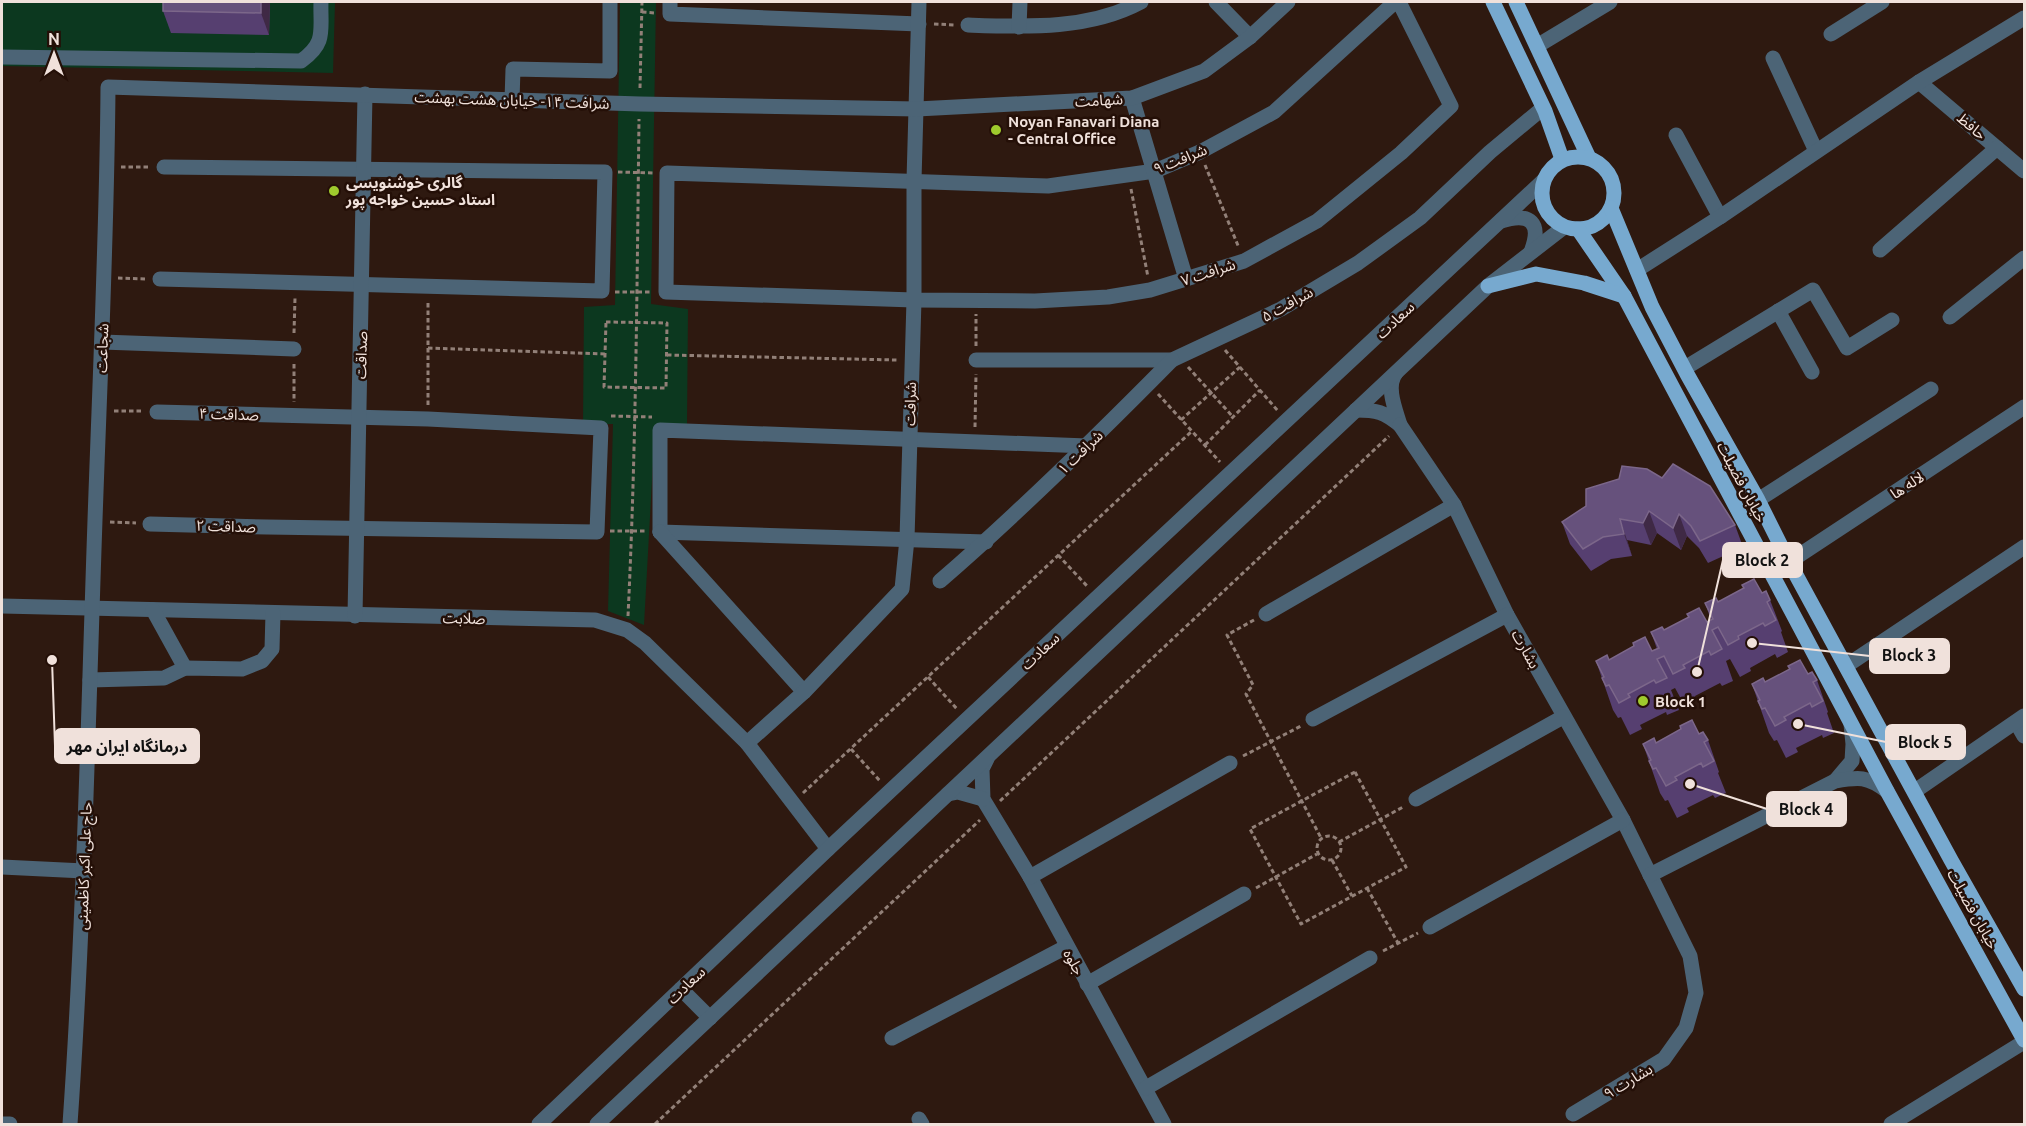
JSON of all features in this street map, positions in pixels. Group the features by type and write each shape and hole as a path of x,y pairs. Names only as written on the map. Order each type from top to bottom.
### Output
{"main road":[{"path":"1492,2 1543,108 1562,159"},
{"path":"1516,2 1589,158"},
{"path":"1580,156 1589,158 1599,162 1612,179 1614,189 1611,208 1595,225 1571,228 1555,221 1547,213 1542,203 1543,181 1550,168 1562,159 1580,156"},
{"name":"خیابان فضیلت","path":"1611,208 1652,307 1684,368 1758,500 1789,562 1951,860 2025,989"},
{"name":"خیابان فضیلت","path":"1571,228 1624,296 1887,791 2025,1041"},
{"path":"1488,286 1536,274 1584,283 1624,296"},
{"path":"1700,440 1719,429"}],"street":[{"path":"2,57 301,62 315,52 320,42 321,2"},
{"path":"512,100 513,69 610,71 610,2"},
{"name":"شرافت","path":"747,742 804,692 902,589 907,539 914,300 914,180 919,2"},
{"path":"1019,27 1020,2"},
{"path":"968,25 1019,27 1072,23 1122,12 1141,2"},
{"path":"1216,2 1250,37"},
{"name":"شهامت","path":"917,109 1132,98 1204,71 1250,37 1287,2"},
{"name":"شرافت ۷","path":"666,292 914,300 1035,301 1108,297 1150,290 1244,261 1317,221 1401,153 1451,106 1397,2"},
{"name":"شرافت ۹","path":"667,173 1048,186 1155,171 1200,152 1274,112 1397,2"},
{"path":"1537,46 1610,2"},
{"path":"1831,34 1878,3"},
{"path":"670,8 919,24"},
{"path":"1637,270 1720,217 1919,82 2022,23"},
{"path":"1773,58 1816,151"},
{"name":"حافظ","path":"1919,82 2025,171"},
{"name":"شرافت ۱۴- خیابان هشت بهشت","path":"108,87 640,105 917,109"},
{"name":"شجاعت","path":"93,608 108,166 108,87"},
{"name":"صداقت","path":"355,616 365,94"},
{"path":"1132,98 1186,279"},
{"name":"شرافت ۵","path":"976,360 1172,360 1281,309 1358,263 1420,218 1543,108"},
{"path":"1676,135 1720,217"},
{"path":"1880,250 1997,147"},
{"path":"160,279 602,291 605,172 164,167"},
{"path":"666,292 667,173"},
{"name":"سعادت","path":"539,1125 828,849 1543,181"},
{"path":"1501,221 1517,218 1532,223 1536,229 1536,238 1531,252"},
{"path":"599,1124 1488,286 1531,252 1571,228"},
{"path":"1950,317 2025,258"},
{"path":"1684,368 1813,290 1847,348 1892,320"},
{"path":"1778,311 1812,372"},
{"path":"102,342 294,349"},
{"name":"شرافت ۱","path":"940,581 986,542 1087,446 1172,360"},
{"path":"1400,425 1392,397 1393,377 1402,366"},
{"path":"1758,500 1931,388"},
{"name":"لاله ها","path":"1789,562 2025,407"},
{"path":"1356,410 1372,410 1387,414 1400,425"},
{"name":"صداقت ۴","path":"157,412 428,419 601,428"},
{"name":"بشارت","path":"1400,425 1454,505 1507,615 1623,820 1650,875"},
{"path":"597,532 601,428"},
{"path":"804,692 660,532 660,430 1087,446"},
{"path":"1266,614 1454,505"},
{"name":"صداقت ۲","path":"150,524 597,532"},
{"path":"660,532 986,542"},
{"path":"1846,666 2025,547"},
{"name":"صلابت","path":"2,606 595,620 627,630 645,643 747,742 828,849"},
{"name":"حاج علی اکبر کاظمینی","path":"70,1125 79,998 93,608"},
{"path":"153,610 185,668"},
{"path":"90,680 164,678 185,668 242,669 262,661 272,649 273,613"},
{"path":"1313,719 1507,615"},
{"path":"1416,799 1563,717"},
{"path":"1915,791 2020,719 2025,736"},
{"path":"1835,781 1852,761 1851,723"},
{"path":"986,805 982,769 990,755"},
{"path":"1030,877 1230,763"},
{"path":"1650,875 1835,781 1860,777 1875,782 1887,791"},
{"path":"948,794 958,792 986,805"},
{"name":"جلوه","path":"986,805 1030,877 1164,1125"},
{"path":"1430,927 1623,820"},
{"path":"2,867 84,871"},
{"name":"بشارت ۹","path":"1573,1114 1664,1059 1686,1028 1696,993 1690,956 1650,875"},
{"path":"1087,984 1244,894"},
{"path":"892,1038 1066,947"},
{"path":"1146,1088 1370,958"},
{"path":"681,989 710,1018"},
{"path":"1890,1125 2025,1041"},
{"path":"2,1124 10,1125"}],"path":[{"path":"627,630 638,292 642,2"},
{"path":"919,24 968,25"},
{"path":"1200,152 1244,261"},
{"path":"108,166 164,167"},
{"path":"605,172 667,173"},
{"path":"1128,175 1150,290"},
{"path":"104,278 160,279"},
{"path":"428,286 428,419"},
{"path":"602,291 666,292"},
{"path":"606,322 667,323 666,388 604,387 605,354 606,322"},
{"path":"1216,339 1287,420"},
{"path":"428,348 605,354"},
{"path":"666,356 911,360"},
{"path":"1172,360 1186,365 1233,417"},
{"path":"1181,420 1240,367"},
{"path":"1148,384 1230,473"},
{"path":"1205,446 1260,390"},
{"path":"100,410 157,412"},
{"path":"601,428 605,416 634,416 657,417 660,430"},
{"path":"655,1125 986,805 1400,425"},
{"path":"793,803 1192,431"},
{"path":"95,521 150,524"},
{"path":"597,532 632,530 660,532"},
{"path":"1058,555 1097,598"},
{"path":"1266,614 1227,635 1253,685 1246,694 1321,838"},
{"path":"928,677 967,719"},
{"path":"1230,763 1313,719"},
{"path":"851,749 890,791"},
{"path":"1355,772 1406,867 1301,924 1250,829 1301,801 1355,772"},
{"path":"1339,842 1416,799"},
{"path":"1329,836 1339,842 1341,847 1339,855 1332,860 1324,860 1317,854 1316,845 1321,838 1329,836"},
{"path":"1244,894 1317,854"},
{"path":"1332,860 1352,896"},
{"path":"1367,888 1398,943"},
{"path":"1370,958 1430,927"}],"green space":[{"path":"2,2 335,2 333,73 2,66"},
{"path":"620,2 656,2 651,304 688,309 687,424 655,426 644,625 608,611 613,424 583,424 584,307 615,305"}],"building":[{"path":"163,2 261,2 261,13 163,11"},
{"path":"1673,464 1710,486 1735,525 1700,541 1691,526 1679,514 1673,528 1649,511 1643,523 1620,519 1624,534 1603,537 1583,549 1562,522 1586,506 1586,489 1619,479 1622,466 1647,469 1662,478"},
{"path":"1754,579 1762,593 1766,591 1770,600 1767,602 1776,620 1765,626 1763,623 1738,636 1739,639 1728,645 1718,627 1712,630 1722,649 1711,655 1709,651 1683,665 1685,668 1673,674 1664,656 1657,659 1667,678 1656,683 1654,680 1628,694 1630,697 1619,703 1609,685 1606,686 1596,661 1607,655 1609,660 1645,637 1652,651 1659,648 1651,632 1662,627 1664,630 1689,617 1687,614 1699,608 1707,622 1713,619 1705,603 1716,598 1718,602 1744,588 1742,585"},
{"path":"1800,660 1808,674 1812,672 1817,680 1813,682 1823,701 1812,707 1810,703 1784,717 1786,720 1775,726 1765,708 1762,709 1752,684 1763,678 1765,682 1790,669 1788,666"},
{"path":"1692,720 1699,734 1703,732 1708,740 1704,742 1714,761 1703,767 1701,763 1675,777 1677,780 1666,786 1656,768 1653,769 1643,744 1654,738 1656,743"}],"place":[{"name":"Noyan Fanavari Diana - Central Office","path":"996,130"},
{"name":"گالری خوشنویسی استاد حسین خواجه پور","path":"334,191"},
{"name":"Block 3","path":"1752,643"},
{"name":"درمانگاه ایران مهر","path":"52,660"},
{"name":"Block 2","path":"1697,672"},
{"name":"Block 1","path":"1643,701"},
{"name":"Block 5","path":"1798,724"},
{"name":"Block 4","path":"1690,784"}]}
